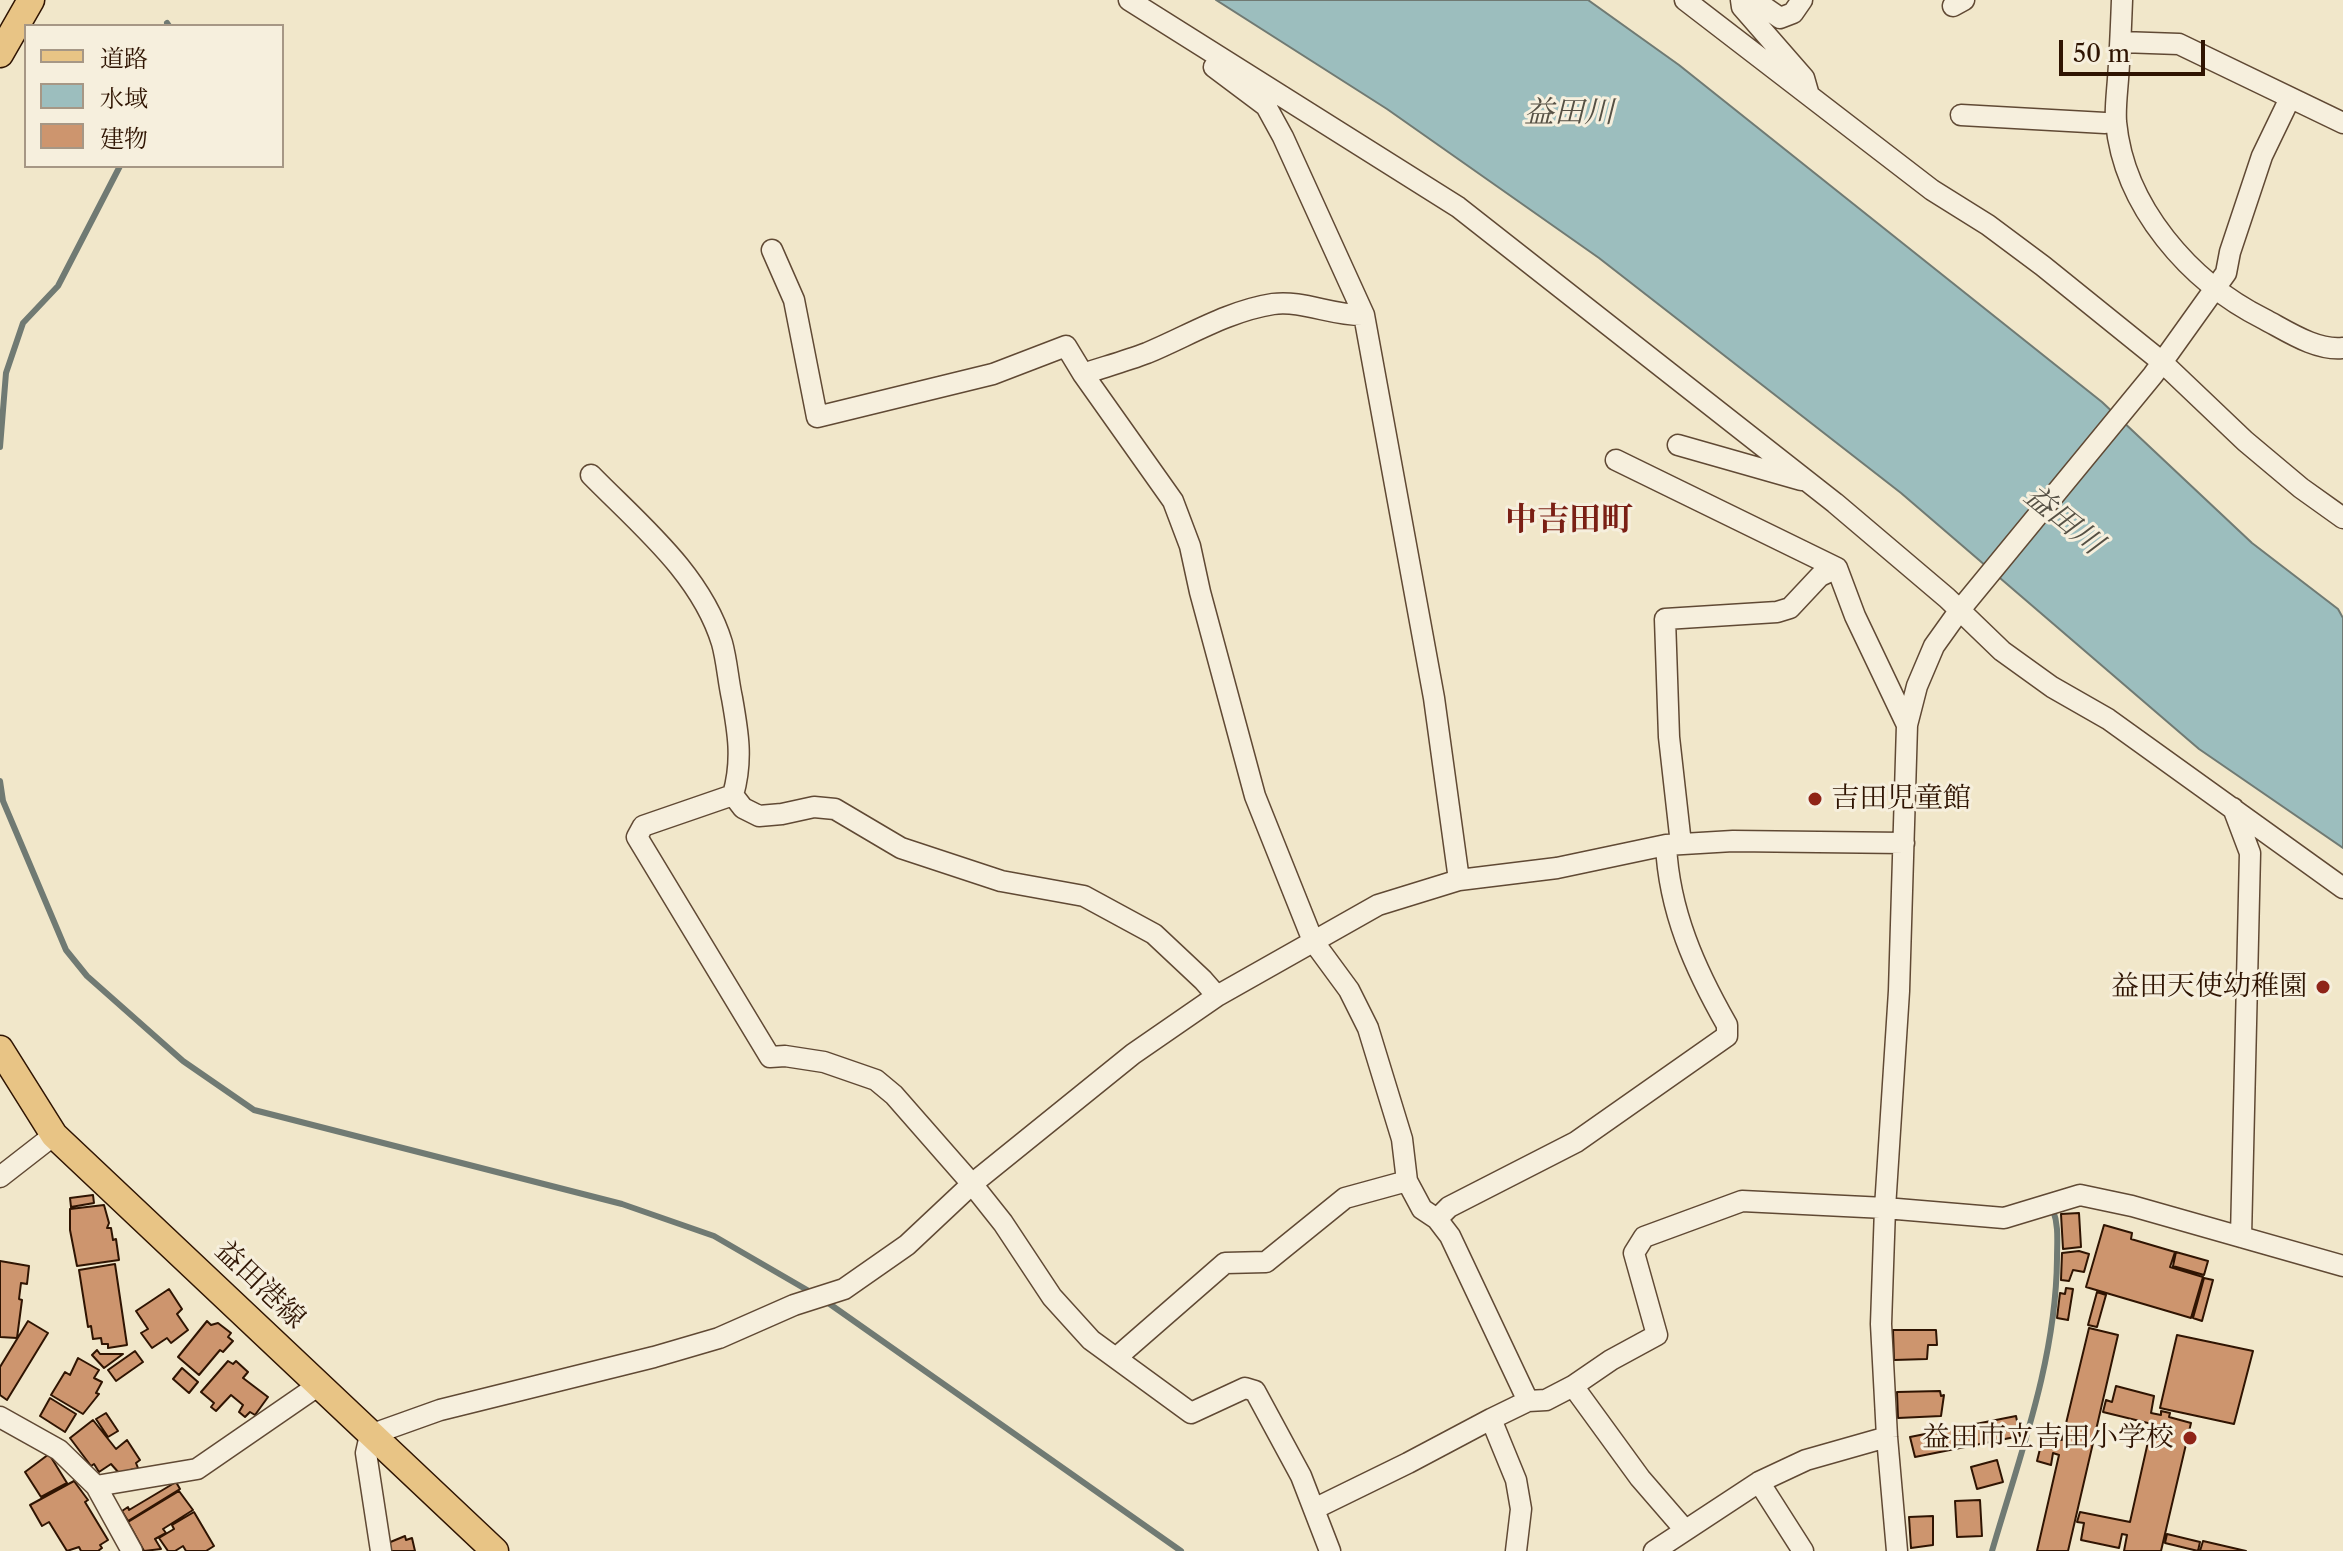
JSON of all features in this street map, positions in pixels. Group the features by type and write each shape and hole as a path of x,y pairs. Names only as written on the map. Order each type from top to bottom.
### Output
{"main road":[{"path":"0,54 31,0"},
{"name":"益田港線","path":"0,1051 54,1135 495,1551"}],"street":[{"path":"1685,0 1932,190 1988,225 2043,266 2157,368 2301,488 2343,518"},
{"path":"1741,0 1742,7 1804,78 1811,98"},
{"path":"1754,0 1780,18 1793,13 1802,0"},
{"path":"2122,0 2116,121 2123,156 2140,203 2170,243 2215,289 2248,311 2302,338 2333,349 2343,348"},
{"path":"1135,2 1458,207 1809,482 1947,598 1965,605 2002,651 2039,678 2108,719 2343,888"},
{"path":"1181,32 1191,49 1266,106 1364,315 1434,698 1459,880"},
{"path":"2121,42 2179,44 2343,123"},
{"path":"1897,1551 1881,1324 1899,991 1904,757 1907,725 1917,686 1934,646 2157,368 2226,273 2262,156 2290,98"},
{"path":"1961,115 2105,123 2116,121"},
{"path":"772,250 794,300 817,417 993,374 1066,346 1173,501 1190,546 1203,606 1255,796 1313,941 1349,990 1368,1028 1402,1139 1407,1181 1422,1209 1437,1219 1450,1236 1528,1401"},
{"path":"1083,374 1147,353 1206,325 1270,305 1289,303 1348,316 1364,315"},
{"path":"1678,445 1809,482"},
{"path":"1616,460 1837,568 1855,616 1907,725"},
{"path":"591,475 675,560 700,596 722,642 738,740 740,770 733,795"},
{"path":"1437,1219 1449,1207 1576,1142 1727,1036 1727,1025 1696,966 1674,907 1667,878 1673,845 1665,619 1777,612 1790,608 1820,576 1837,568"},
{"path":"733,795 743,808 759,816 814,807 835,809 901,848 1001,881 1084,896 1154,934 1217,996"},
{"path":"733,795 643,826 637,837 770,1057 824,1062 876,1080 894,1095 972,1184 1003,1223 1052,1297 1091,1340 1191,1413 1245,1388 1255,1391 1301,1476 1330,1551"},
{"path":"2232,806 2250,853 2241,1237"},
{"path":"381,1551 366,1453 370,1435 440,1410 719,1338 794,1305 844,1289 907,1245 972,1184 1133,1054 1217,996 1378,905 1459,880 1557,868 1673,845 1820,840 1904,843"},
{"path":"0,1177 54,1135"},
{"path":"1116,1358 1225,1263 1266,1262 1345,1198 1407,1181"},
{"path":"1314,1509 1528,1401 1546,1400 1657,1335 1634,1253 1644,1237 1742,1201 2004,1218 2080,1195 2132,1206 2343,1266"},
{"path":"96,1486 197,1469 319,1385"},
{"path":"1573,1386 1640,1478 1685,1530"},
{"path":"0,1417 59,1450 96,1486 132,1551"},
{"path":"1491,1419 1516,1480 1521,1509 1516,1551"},
{"path":"1654,1551 1759,1482 1806,1460 1887,1437"},
{"path":"1759,1482 1803,1551"}],"water":[{"name":"益田川","path":"1216,0 1588,0 1679,65 2102,402 2252,543 2338,609 2343,618 2343,848 2199,749 1901,493 1599,258 1387,109"}],"building":[{"path":"93,1195 94,1203 71,1207 70,1198"},
{"path":"104,1205 109,1223 107,1228 111,1228 113,1240 116,1239 119,1260 77,1266 70,1230 70,1209"},
{"path":"2079,1213 2081,1247 2063,1249 2061,1214"},
{"path":"2104,1225 2132,1233 2131,1239 2175,1252 2170,1267 2203,1277 2191,1318 2086,1287"},
{"path":"2079,1251 2089,1254 2084,1272 2073,1270 2069,1281 2061,1280 2062,1253"},
{"path":"2176,1252 2208,1261 2204,1275 2173,1266"},
{"path":"0,1261 29,1266 27,1284 21,1283 17,1338 0,1337"},
{"path":"115,1264 127,1345 108,1348 108,1344 102,1344 101,1338 93,1339 91,1326 88,1327 79,1270"},
{"path":"2204,1278 2213,1280 2202,1321 2193,1318"},
{"path":"2066,1288 2073,1289 2068,1320 2057,1318 2060,1293 2065,1294"},
{"path":"169,1289 182,1309 177,1314 188,1330 171,1343 167,1338 152,1348 141,1333 148,1329 136,1311"},
{"path":"2097,1292 2106,1295 2097,1327 2088,1325"},
{"path":"28,1321 48,1333 7,1400 0,1395 0,1367"},
{"path":"207,1321 211,1325 218,1323 231,1333 228,1337 233,1341 223,1352 220,1350 199,1375 178,1357"},
{"path":"2089,1328 2118,1335 2068,1551 2037,1551 2059,1455 2053,1453 2051,1465 2037,1461 2046,1425 2060,1428 2057,1439 2062,1440"},
{"path":"1893,1330 1936,1330 1937,1345 1928,1345 1927,1359 1894,1360"},
{"path":"2177,1335 2253,1351 2234,1424 2160,1408"},
{"path":"97,1350 100,1354 123,1354 104,1368 92,1355"},
{"path":"135,1351 143,1362 116,1381 108,1370"},
{"path":"78,1358 99,1370 94,1378 102,1382 96,1393 99,1394 83,1414 51,1395 65,1372 70,1375"},
{"path":"228,1361 233,1364 236,1361 248,1372 243,1378 268,1397 255,1415 250,1412 245,1417 239,1412 243,1405 231,1395 216,1411 211,1407 214,1403 201,1392"},
{"path":"182,1368 198,1382 189,1393 173,1379"},
{"path":"2116,1386 2154,1396 2151,1413 2170,1413 2169,1417 2191,1423 2161,1551 2124,1551 2127,1535 2122,1534 2119,1548 2081,1540 2084,1523 2077,1522 2080,1512 2130,1522 2152,1424 2103,1412 2106,1400 2112,1402"},
{"path":"1940,1391 1941,1396 1944,1395 1941,1416 1898,1418 1897,1392"},
{"path":"50,1398 76,1414 65,1432 40,1416"},
{"path":"106,1413 118,1431 108,1437 96,1419"},
{"path":"2016,1416 2020,1436 1915,1457 1910,1437"},
{"path":"93,1420 116,1449 127,1440 140,1460 136,1463 138,1468 119,1473 111,1464 99,1472 94,1464 91,1466 70,1438"},
{"path":"49,1454 67,1483 41,1497 25,1472"},
{"path":"1997,1460 2003,1482 1977,1489 1971,1467"},
{"path":"74,1481 88,1500 85,1502 108,1540 100,1545 102,1548 98,1551 81,1551 79,1547 67,1551 49,1522 42,1526 30,1505"},
{"path":"176,1482 180,1489 128,1521 122,1511 128,1507 129,1510"},
{"path":"179,1491 193,1510 163,1529 166,1533 155,1539 161,1549 144,1551 128,1522"},
{"path":"1980,1500 1982,1536 1957,1537 1955,1501"},
{"path":"194,1512 214,1546 206,1551 186,1551 183,1546 168,1551 159,1538 174,1529 172,1525"},
{"path":"1933,1516 1933,1545 1911,1548 1909,1517"},
{"path":"2167,1534 2200,1542 2198,1551 2165,1543"},
{"path":"405,1536 406,1540 412,1538 415,1551 390,1551 388,1543"},
{"path":"2203,1541 2246,1551 2200,1551"}],"waterway":[{"path":"0,447 6,373 23,323 58,286 119,168"},
{"path":"0,781 3,801 66,950 87,976 183,1061 254,1110 622,1204 714,1236 814,1294"},
{"path":"1992,1551 2035,1407 2050,1334 2057,1259 2057,1228 2053,1210"},
{"path":"824,1300 1181,1551"}],"place":[{"name":"吉田児童館","path":"1815,799"},
{"name":"益田天使幼稚園","path":"2323,987"},
{"name":"益田市立吉田小学校","path":"2190,1438"}],"district":[{"name":"中吉田町","path":"1569,521"}]}
